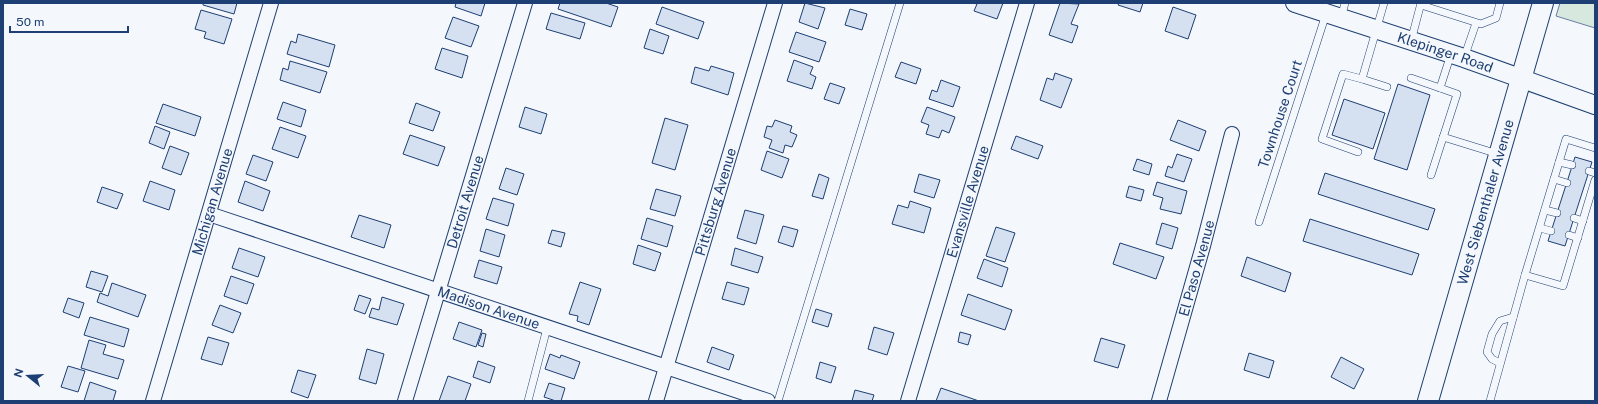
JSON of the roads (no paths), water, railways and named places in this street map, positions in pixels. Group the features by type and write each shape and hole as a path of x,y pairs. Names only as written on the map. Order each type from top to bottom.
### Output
{"main road":[{"name":"West Siebenthaler Avenue","path":"1428,401 1543,3"}],"street":[{"name":"Michigan Avenue","path":"154,401 271,3"},
{"name":"Detroit Avenue","path":"405,401 525,3"},
{"name":"Pittsburg Avenue","path":"656,401 776,3"},
{"name":"Evansville Avenue","path":"908,401 1026,3"},
{"name":"Klepinger Road","path":"1302,4 1337,11 1376,30 1458,56 1595,105"},
{"name":"El Paso Avenue","path":"1158,401 1203,246 1232,134"},
{"name":"Madison Avenue","path":"209,214 768,401"}],"lane":[{"path":"778,401 900,3"},
{"path":"1362,79 1384,3"},
{"path":"1411,41 1421,4 1481,24 1496,18 1500,3"},
{"name":"Townhouse Court","path":"1259,222 1337,11"},
{"path":"1440,88 1476,23"},
{"path":"1358,152 1322,139 1343,74 1386,87"},
{"path":"1410,78 1457,94 1431,175"},
{"path":"1443,137 1500,154"},
{"path":"1490,401 1525,275 1566,139 1595,148"},
{"path":"1559,162 1572,166"},
{"path":"1554,179 1567,183"},
{"path":"1525,275 1563,286 1595,180"},
{"path":"1584,188 1592,190"},
{"path":"1545,210 1557,213"},
{"path":"1574,218 1583,221"},
{"path":"1540,228 1551,231"},
{"path":"1569,236 1578,238"},
{"path":"1500,363 1492,359 1488,352 1492,334 1500,321 1513,317"},
{"path":"528,401 548,328"}]}
